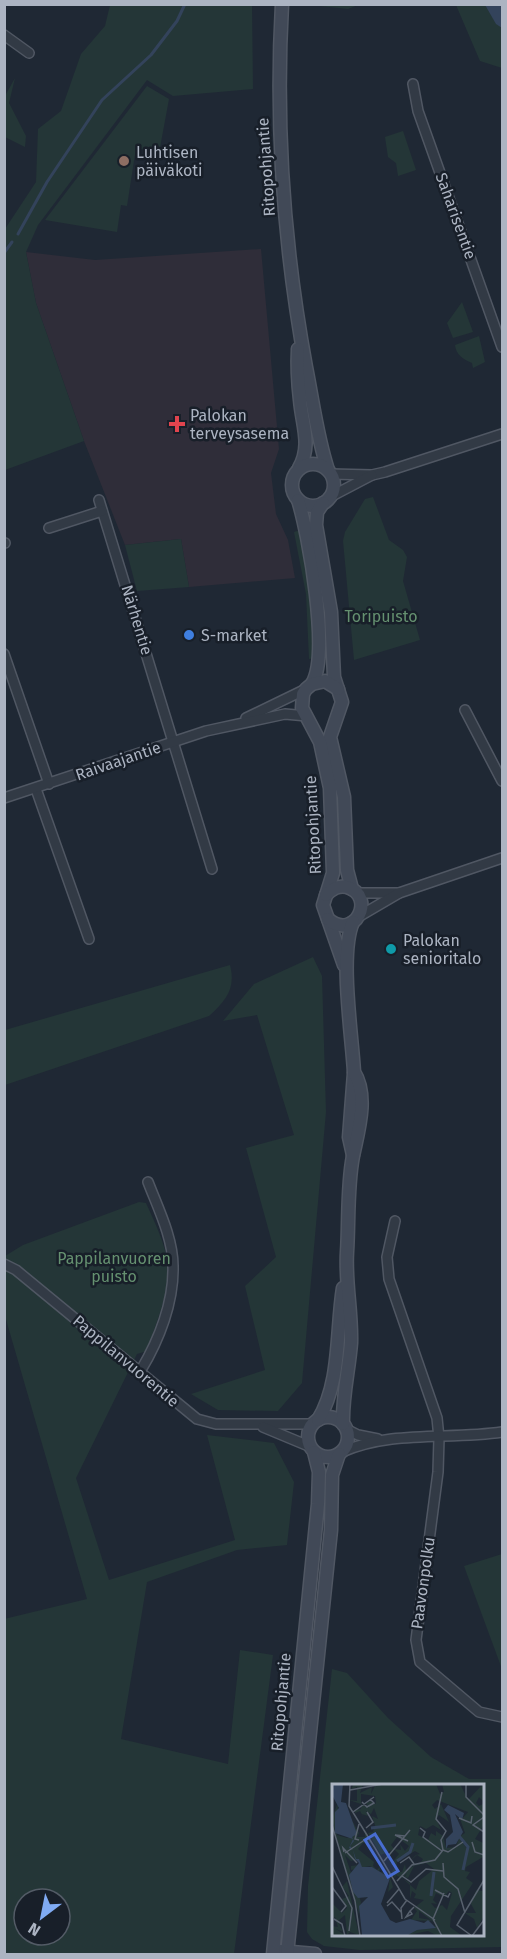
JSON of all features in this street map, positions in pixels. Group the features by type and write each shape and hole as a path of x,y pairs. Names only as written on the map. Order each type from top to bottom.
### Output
{"main road":[{"name":"Ritopohjantie","path":"282,4 278,121 299,327 329,472"},
{"name":"Ritopohjantie","path":"299,327 297,365 307,440 305,456 299,468"},
{"path":"311,464 329,472 334,484 317,512 316,525 327,582 334,677 342,702 338,714 324,722 308,718 302,708 301,700 319,669 314,584 298,500 291,486 299,468 311,464"},
{"path":"298,500 311,506 326,500"},
{"path":"309,686 325,681 338,689"},
{"name":"Ritopohjantie","path":"338,714 330,737 344,797 347,870 355,891"},
{"name":"Ritopohjantie","path":"308,718 326,761 330,788 334,863 332,882 326,896"},
{"path":"346,1272 351,1343 343,1402 348,1440 340,1453 325,1457 312,1449 308,1434 325,1408 332,1385 346,1272 353,1155 359,1136 361,1114 358,1078 354,1072 348,940 362,905 355,891 338,887 326,896 323,910 348,978"},
{"path":"328,919 338,925 356,920"},
{"path":"315,1422 330,1417 345,1427"},
{"name":"Ritopohjantie","path":"273,1952 302,1646 317,1524 319,1472 312,1449"},
{"name":"Ritopohjantie","path":"287,1953 316,1649 331,1530 332,1475 340,1453"},
{"path":"273,1952 315,1954"}],"street":[{"path":"4,35 29,53"},
{"name":"Saharisentie","path":"413,84 418,111 502,347"},
{"path":"326,500 372,475 502,434"},
{"path":"329,472 372,475"},
{"name":"Närhentie","path":"99,500 175,741 212,868"},
{"path":"49,528 102,511"},
{"path":"4,654 49,784"},
{"name":"Raivaajantie","path":"233,724 292,698 309,686"},
{"path":"465,710 502,781"},
{"name":"Raivaajantie","path":"4,798 233,724 285,714 308,718"},
{"path":"36,789 89,939"},
{"path":"356,920 399,893 502,858"},
{"path":"355,891 399,893"},
{"path":"141,1370 159,1333 170,1298 174,1265 168,1235 148,1182"},
{"name":"Paavonpolku","path":"395,1221 387,1257 389,1279 436,1418 439,1438 438,1472 416,1640 420,1662 479,1712 502,1717"},
{"name":"Pappilanvuorentie","path":"4,1264 16,1270 141,1370 176,1404 197,1419 216,1425 260,1426 315,1422"},
{"name":"Pappilanvuorentie","path":"260,1426 312,1449"},
{"path":"345,1427 358,1435 381,1440 439,1438 502,1432"},
{"path":"340,1453 381,1440"}],"shaded area":[{"name":"Palokan terveysasema","path":"261,249 279,449 271,473 276,514 288,540 295,578 189,587 181,539 125,545 84,441 36,303 26,252 95,260"}],"green space":[{"path":"302,4 358,4 358,5 348,9"},
{"path":"110,5 252,5 253,89 173,96 147,80 38,225 26,252 36,303 84,441 5,470 5,229 36,182 38,129 61,111 81,54 105,26"},
{"path":"456,5 485,5 496,23 502,28 502,68 480,61"},
{"path":"15,78 9,103 26,136 25,147 5,137 5,96"},
{"path":"147,86 169,99 159,153 136,148 127,206 121,205 117,232 45,220"},
{"path":"403,131 416,170 398,176 396,163 388,157 385,137"},
{"path":"462,302 473,332 453,338 447,323"},
{"path":"479,336 485,362 473,368 472,363 458,354 455,345"},
{"name":"Toripuisto","path":"373,497 389,540 403,550 407,557 403,581 420,640 354,660 343,541 345,532 365,499"},
{"path":"300,530 310,587 315,658 309,659 306,594 294,532"},
{"path":"181,539 189,587 137,591 125,545"},
{"path":"313,957 322,976 326,1112 302,1383 278,1411 218,1410 191,1394 265,1370 245,1286 276,1257 246,1148 294,1135 257,1015 223,1021 254,984"},
{"path":"230,965 232,981 228,994 209,1016 5,1085 5,1030"},
{"name":"Pappilanvuoren puisto","path":"139,1202 146,1203 165,1249 168,1265 167,1287 147,1351 137,1354 76,1478 109,1580 235,1540 207,1435 274,1443 294,1482 287,1545 237,1550 147,1582 121,1739 228,1764 240,1650 273,1655 234,1954 5,1954 4,1619 87,1599 5,1316 5,1256 23,1245"},
{"path":"502,1554 502,1669 464,1566"},
{"path":"332,1669 347,1673 388,1718 431,1757 469,1779 502,1779 502,1947 360,1950 324,1946 312,1939 307,1932 308,1886"}],"water":[{"path":"485,5 502,5 502,28 496,24"}],"waterway":[{"path":"18,234 47,182 102,100 151,55 177,21 185,4"},
{"path":"4,253 12,242"}],"place":[{"name":"Luhtisen päiväkoti","path":"124,161"},
{"name":"Palokan terveysasema","path":"177,424"},
{"name":"S-market","path":"189,635"},
{"name":"Palokan senioritalo","path":"391,949"}]}
